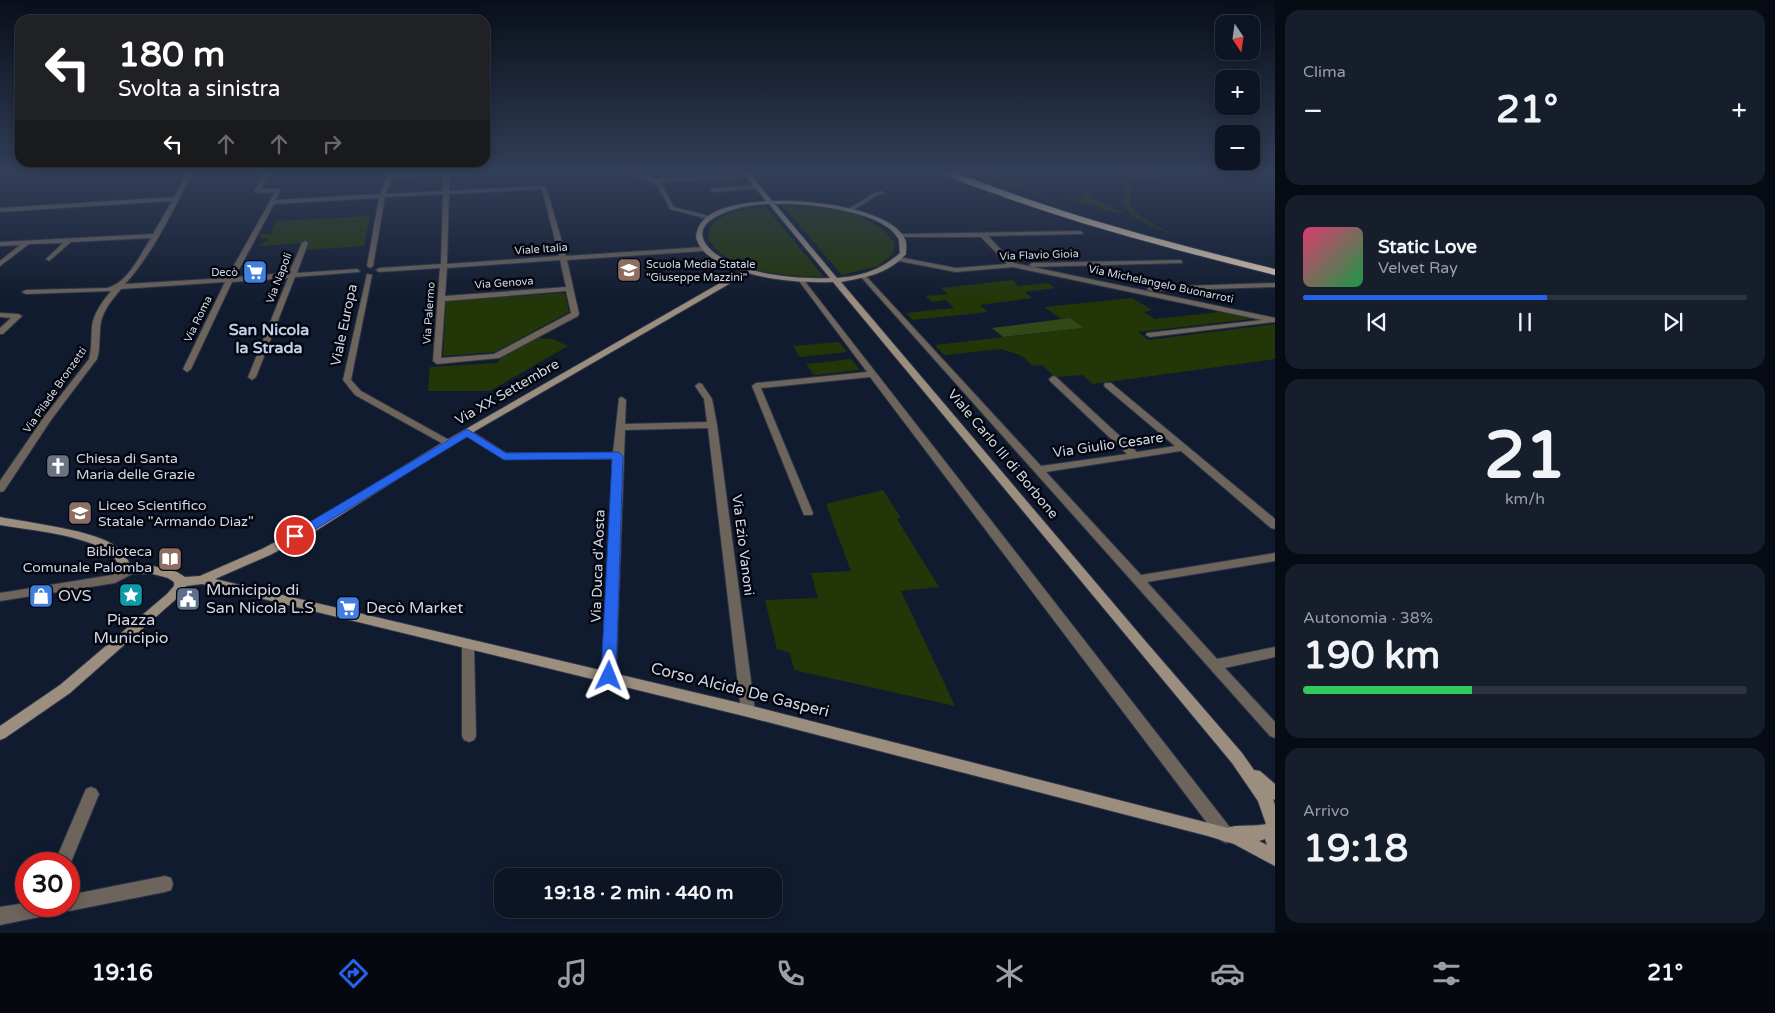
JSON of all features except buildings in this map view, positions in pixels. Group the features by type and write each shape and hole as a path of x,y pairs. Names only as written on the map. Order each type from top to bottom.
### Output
{"highway":[{"path":"1073,216 1178,248 1275,272"},
{"path":"1090,216 1180,242 1275,266"}],"street":[{"name":"Via Pilade Bronzetti","path":"0,489 47,418 93,359 97,351 95,332 99,314 120,287 167,216"},
{"name":"Via Roma","path":"187,369 230,279 265,216"},
{"path":"26,292 107,290 120,287 357,271 360,274 369,271 379,216"},
{"name":"Via Palermo","path":"445,216 437,361 496,356 574,314 569,289"},
{"path":"552,216 569,289"},
{"path":"701,216 711,218"},
{"path":"717,216 711,218 700,229 698,235 704,249 720,260 746,271 801,280 836,280 864,276 891,266 899,259 904,248 901,236 882,221 866,216"},
{"name":"Viale Carlo III di Borbone","path":"782,216 1237,758 1265,798 1275,828 1273,835 1275,847"},
{"path":"901,236 1080,233"},
{"path":"983,235 1012,266"},
{"path":"0,244 155,236"},
{"path":"49,260 69,240"},
{"path":"0,264 28,243"},
{"name":"Via Napoli","path":"252,377 305,243"},
{"name":"Viale Italia","path":"369,271 704,249"},
{"name":"Via Flavio Gioia","path":"899,259 956,270 1012,266 1180,262"},
{"name":"Via Michelangelo Buonarroti","path":"1012,266 1135,289 1275,320"},
{"name":"Viale Europa","path":"369,271 347,380 358,393 448,444"},
{"name":"Via XX Settembre","path":"202,580 266,552 310,529 467,432 746,271"},
{"path":"864,276 1275,732"},
{"path":"801,280 1219,831"},
{"path":"1135,289 1275,285"},
{"name":"Via Genova","path":"441,298 569,289"},
{"path":"0,314 18,316 0,332"},
{"path":"1150,335 1275,320"},
{"path":"808,513 756,386 872,374"},
{"path":"1053,379 1135,456"},
{"path":"1108,385 1275,525"},
{"name":"Via Ezio Vanoni","path":"699,386 708,399 712,424 748,711"},
{"name":"Via Duca d'Aosta","path":"609,676 622,400"},
{"path":"620,427 712,424"},
{"path":"467,432 504,456 618,456"},
{"name":"Via Giulio Cesare","path":"1038,470 1183,448"},
{"path":"0,521 86,538 111,548 121,557 128,570"},
{"path":"1137,580 1275,556"},
{"path":"0,597 116,579 128,570 148,568 172,574 179,578 180,582 180,587 172,597 65,689 0,734"},
{"path":"180,582 202,580"},
{"name":"Corso Alcide De Gasperi","path":"202,580 609,676 1219,831 1238,838 1275,858"},
{"path":"468,644 469,736"},
{"path":"1214,665 1275,652"},
{"name":"Viale Carlo III di Borbone","path":"1237,758 1275,793"},
{"path":"67,852 91,794"},
{"name":"Corso Alcide De Gasperi","path":"1219,831 1249,834 1264,833 1275,828"},
{"path":"80,901 165,884"},
{"path":"0,916 15,913"}],"green space":[{"path":"370,216 364,246 305,250 307,243 260,246 268,239 260,238 261,234 271,234 276,221"},
{"path":"773,216 824,277 760,271 730,259 718,250 708,238 711,226 722,217"},
{"path":"791,216 858,216 873,223 885,232 895,244 892,255 878,266 842,275"},
{"path":"1133,216 1140,216 1158,227 1178,236 1163,231"},
{"path":"1013,280 1018,286 1048,283 1055,288 1025,292 1032,298 980,305 988,312 912,320 906,313 954,308 946,300 932,302 926,296 948,294 941,288"},
{"path":"565,294 569,312 495,352 443,356 446,301"},
{"path":"1132,298 1152,310 1143,312 1155,319 1228,311 1260,318 1138,332 1148,340 1275,324 1275,359 1093,384 1082,375 1055,377 1042,365 1033,366 1022,356 1002,349 944,355 935,345 1082,328 1070,318 1061,319 1044,307"},
{"path":"1070,318 1083,328 1003,337 992,328"},
{"path":"535,338 553,339 568,346 490,391 428,391 430,367 497,363 501,357"},
{"path":"839,342 847,352 800,357 793,346"},
{"path":"851,359 860,370 814,375 806,364"},
{"path":"883,490 901,518 897,519 939,587 901,591 955,706 794,670 790,653 777,649 765,600 818,598 811,573 851,571 826,504"}],"place":[{"name":"Scuola Media Statale \"Giuseppe Mazzini\"","path":"629,270"},
{"name":"Decò","path":"255,272"},
{"name":"Chiesa di Santa Maria delle Grazie","path":"58,466"},
{"name":"Liceo Scientifico Statale \"Armando Diaz\"","path":"80,513"},
{"name":"Biblioteca Comunale Palomba","path":"170,559"},
{"name":"Piazza Municipio","path":"131,595"},
{"name":"OVS","path":"41,596"},
{"name":"Municipio di San Nicola L.S","path":"188,599"},
{"name":"Decò Market","path":"348,608"}],"district":[{"name":"San Nicola la Strada","path":"269,339"}],"route":[{"path":"295,536 310,529 467,432 504,456 618,456 609,676"}]}
